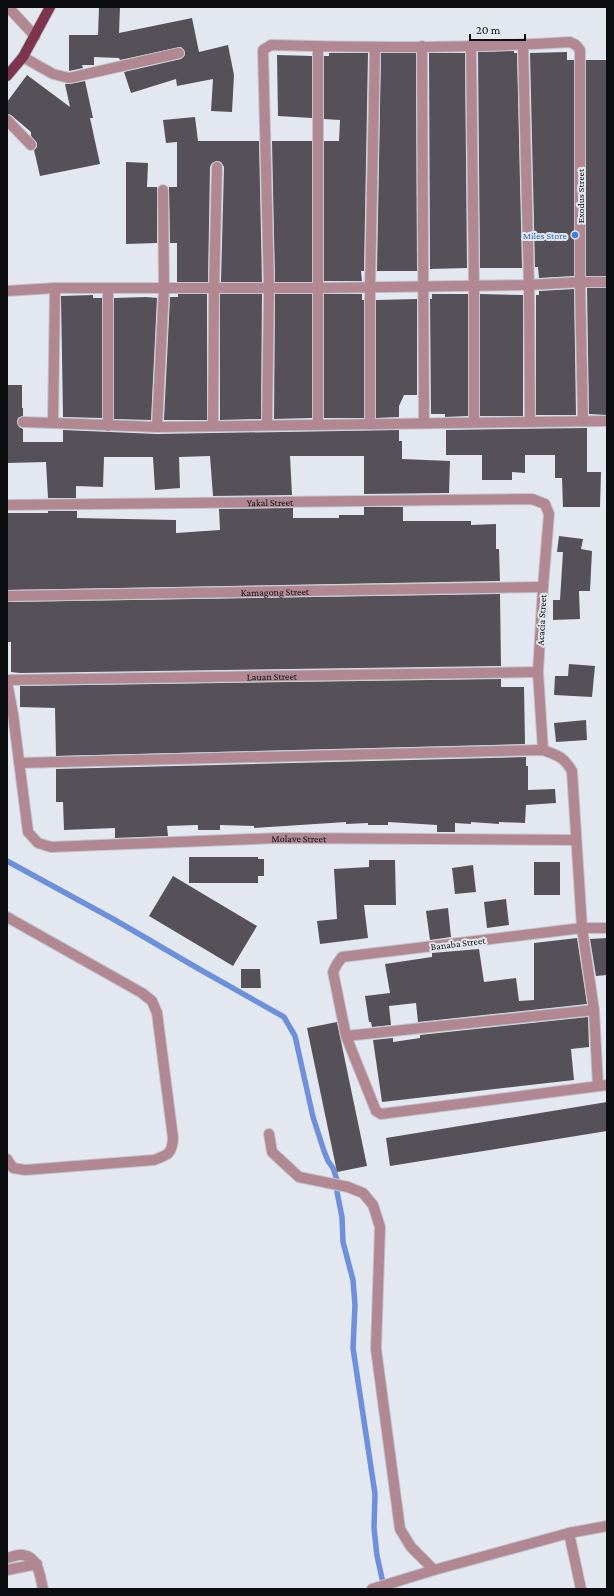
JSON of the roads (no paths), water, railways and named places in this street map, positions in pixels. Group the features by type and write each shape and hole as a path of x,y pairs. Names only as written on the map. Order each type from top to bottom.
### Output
{"main road":[{"path":"7,76 23,57 50,7"}],"street":[{"path":"8,7 35,36"},
{"name":"Exodus Street","path":"523,44 570,42 576,44 580,50 580,282 583,421"},
{"path":"267,425 269,288 262,50 271,45 375,47 523,44 529,285 530,422"},
{"path":"471,45 474,422"},
{"path":"318,46 318,424"},
{"path":"422,46 424,422"},
{"path":"370,424 370,287 375,47"},
{"path":"23,57 53,74 70,78 179,53"},
{"path":"7,120 31,145"},
{"path":"213,426 217,167"},
{"path":"157,427 164,288 163,190"},
{"path":"7,291 55,288 318,288 529,285 607,282"},
{"path":"52,423 55,288"},
{"path":"108,289 108,426"},
{"path":"24,422 157,427 424,422 607,421"},
{"name":"Yakal Street","path":"7,505 532,499"},
{"name":"Acacia Street","path":"532,499 546,504 549,514 538,672 543,750"},
{"name":"Kamagong Street","path":"7,596 543,587"},
{"name":"Lauan Street","path":"7,681 538,672"},
{"path":"7,681 19,763 543,750 566,760 572,771 575,840 582,928 594,1010 603,1085 381,1114 376,1111 346,1036 594,1010"},
{"name":"Molave Street","path":"19,763 28,832 38,843 51,847 278,838 575,840"},
{"path":"7,917 152,1001 157,1013 173,1138 172,1148 167,1156 154,1160 25,1170 13,1168 7,1159"},
{"name":"Banaba Street","path":"346,1036 333,972 342,957 582,928 607,928"},
{"path":"269,1134 272,1152 299,1177 348,1187 363,1193 373,1205 380,1227 376,1349 400,1529 411,1547 434,1570"},
{"path":"376,1589 434,1570 569,1532 607,1526"},
{"path":"569,1532 582,1589"},
{"path":"7,1558 23,1555 31,1558 37,1564 43,1589"},
{"path":"7,1570 37,1564"}],"waterway":[{"path":"7,861 115,920 284,1017 295,1036 313,1117 324,1151 333,1168 337,1180"},
{"path":"337,1192 342,1217 343,1242 353,1280 355,1305 353,1348 375,1494 374,1528 377,1556 384,1587"}],"place":[{"name":"Miles Store","path":"575,235"}]}
